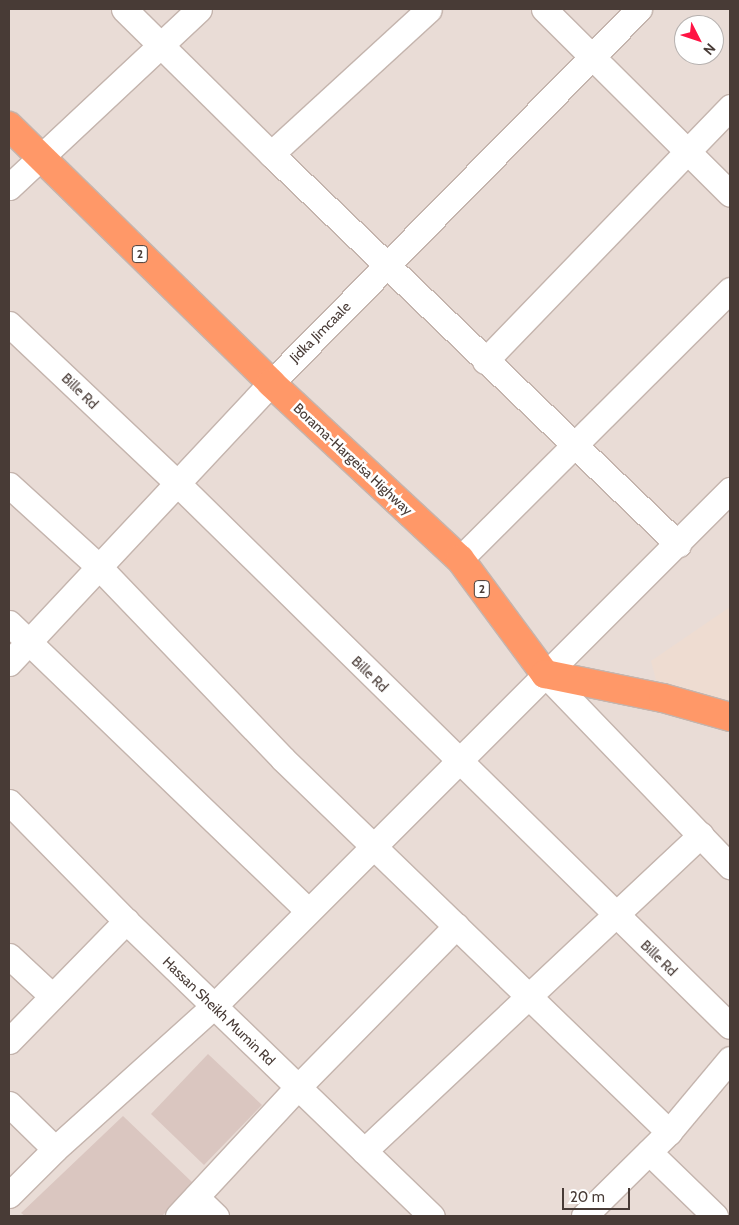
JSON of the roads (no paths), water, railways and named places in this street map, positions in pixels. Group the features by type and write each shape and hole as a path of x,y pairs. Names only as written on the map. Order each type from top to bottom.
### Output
{"highway":[{"name":"Borama-Hargeisa Highway","path":"9,126 271,382 460,559 545,674"},
{"path":"545,674 663,698 730,717"}],"street":[{"path":"124,9 386,266 678,544"},
{"path":"9,187 199,9"},
{"path":"271,154 429,9"},
{"path":"544,9 591,58 730,194"},
{"name":"Jidka Jimcaale","path":"9,663 271,382 639,9"},
{"path":"485,361 730,107"},
{"path":"460,559 730,290"},
{"name":"Bille Rd","path":"9,324 176,482 730,1026"},
{"path":"9,485 98,566 283,759 670,1132"},
{"path":"9,1196 55,1149 214,1006 730,490"},
{"path":"9,623 308,911"},
{"path":"545,674 730,866"},
{"name":"Hassan Sheikh Mumin Rd","path":"9,802 126,920 432,1216"},
{"path":"364,1151 701,835"},
{"path":"9,1041 126,920"},
{"path":"178,1216 298,1087 456,926"},
{"path":"9,956 52,996"},
{"path":"584,1216 670,1132 730,1060"},
{"path":"9,1104 55,1149"},
{"path":"650,1152 716,1216"},
{"path":"196,1197 216,1216"}]}
